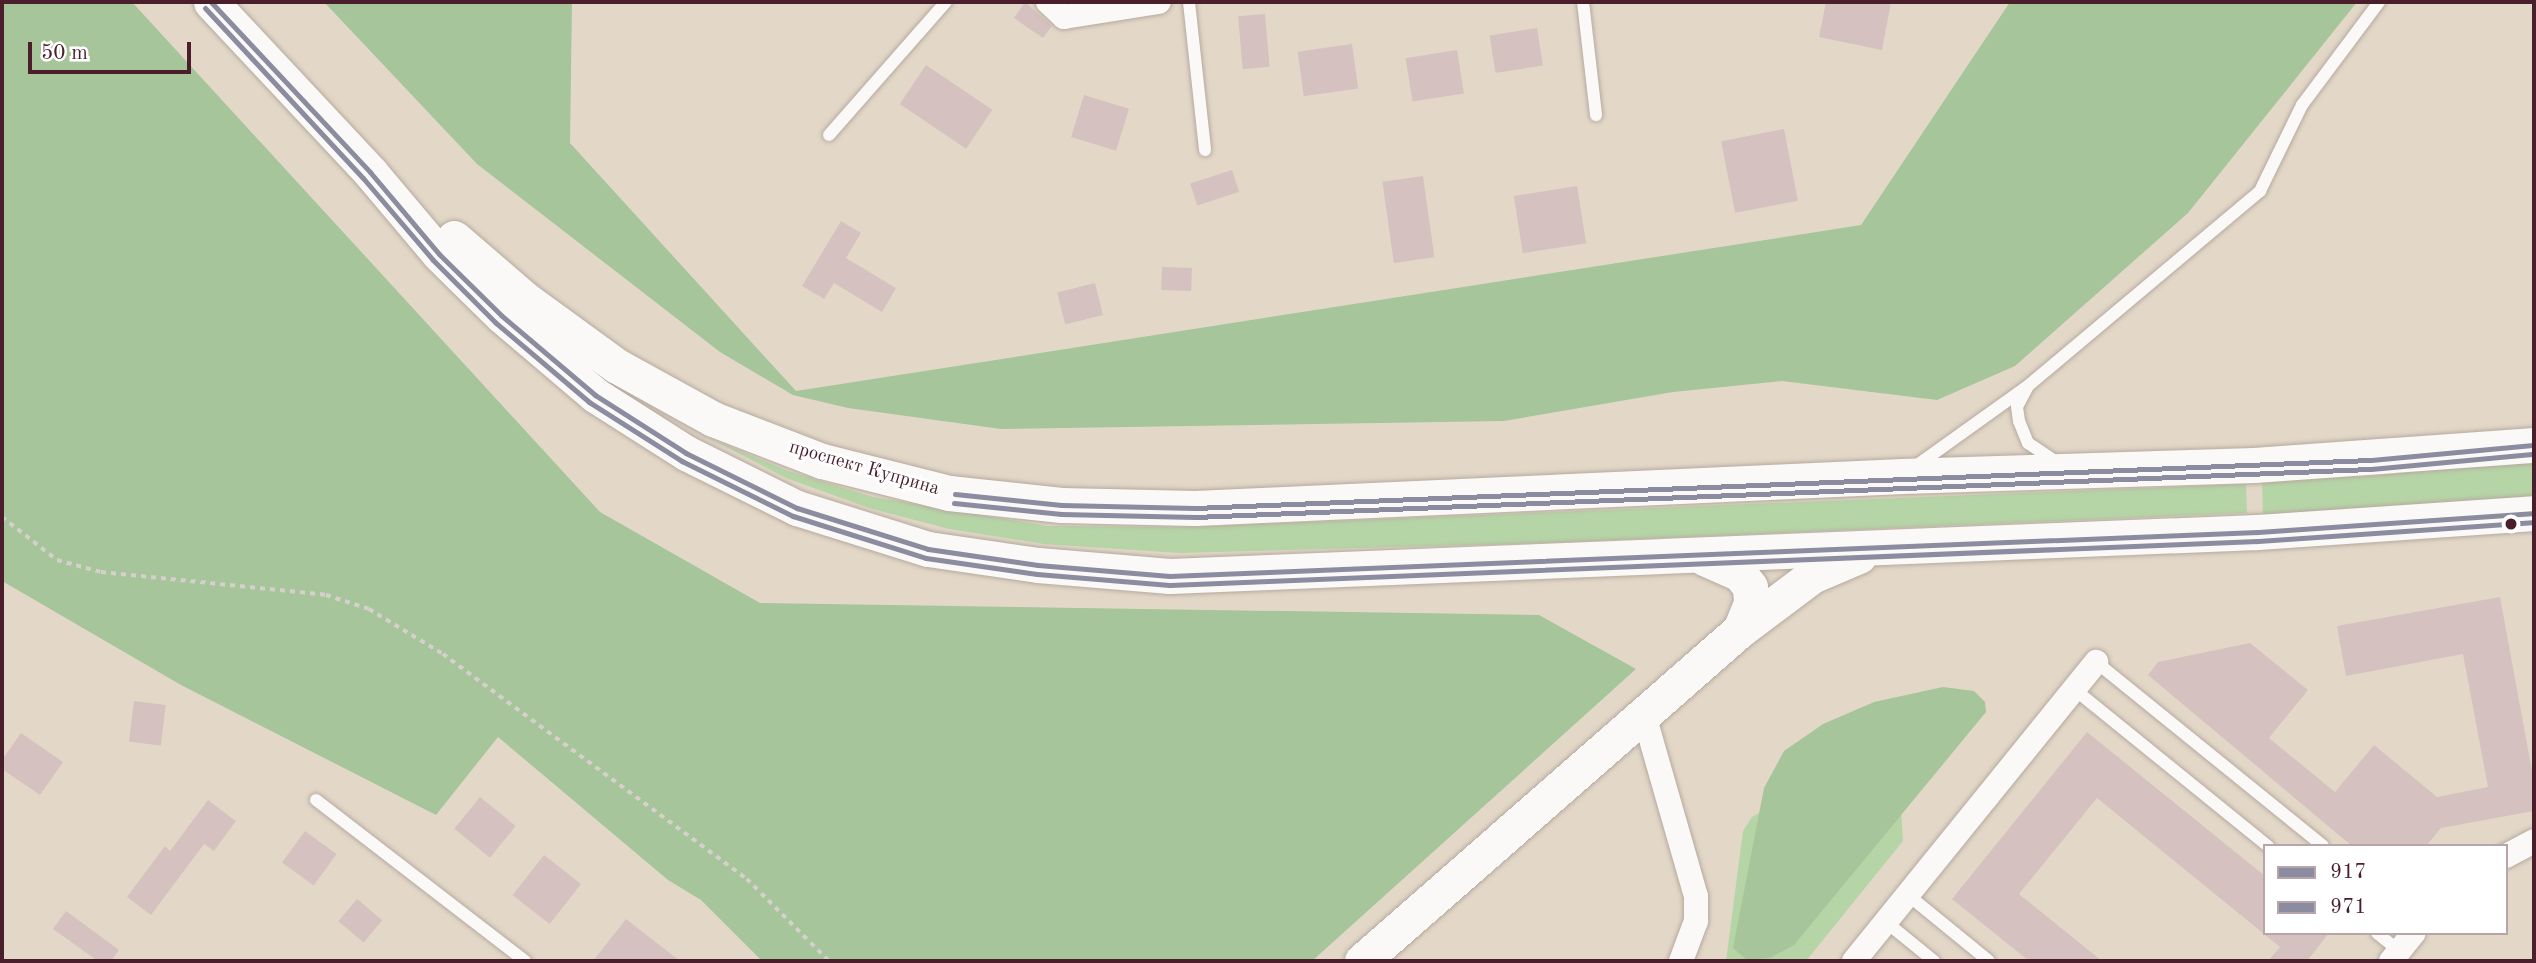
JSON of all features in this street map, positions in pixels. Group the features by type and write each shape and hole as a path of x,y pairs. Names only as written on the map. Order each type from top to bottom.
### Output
{"main road":[{"name":"проспект Куприна","path":"211,2 493,307 595,395 686,453 797,508 928,549 1038,565 1170,576 1701,556 1904,544 2257,532 2534,513"},
{"name":"проспект Куприна","path":"370,172 526,300 629,373 713,419 810,457 949,493 1061,505 1195,508 1902,476 2371,460 2534,445"},
{"path":"1362,961 1741,630 1812,576 1852,558 1904,544"},
{"path":"1701,556 1724,563 1750,587 1751,603 1741,630"}],"street":[{"path":"1048,2 1064,17 1159,2"},
{"path":"1854,961 2096,662"},
{"path":"1644,715 1696,896 1696,921 1681,961"},
{"path":"2508,855 2534,841"}],"lane":[{"path":"829,135 946,2"},
{"path":"1189,2 1205,150"},
{"path":"1583,2 1596,115"},
{"path":"1902,476 2029,385 2260,191 2302,105 2379,2"},
{"path":"2029,385 2017,407 2028,443 2059,464 2095,470"},
{"path":"2096,662 2321,844"},
{"path":"2074,689 2266,844"},
{"path":"316,800 525,961"},
{"path":"1908,895 1989,961"},
{"path":"1886,922 1934,961"},
{"path":"2379,935 2401,949"}],"path":[{"path":"2,517 57,560 101,572 326,595 369,609 443,654 747,878 829,961"}],"green space":[{"path":"2,2 132,2 600,512 760,603 1539,615 1636,669 1312,961 762,961 701,900 668,880 498,737 436,815 181,685 2,581"},
{"path":"324,2 572,2 570,143 796,391 1861,225 2010,2 2357,2 2188,213 2015,366 1937,400 1782,381 1673,392 1504,421 1001,429 848,408 793,395 720,352 477,164"},
{"path":"707,437 788,471 873,497 1047,526 1183,527 2246,484 2247,513 1544,543 1179,553 1044,544 949,529 869,508 786,478"},
{"path":"2534,459 2534,502 2263,519 2262,480 2371,476"},
{"path":"1943,687 1974,691 1985,702 1986,712 1794,945 1770,958 1747,960 1733,948 1764,788 1784,751 1823,724 1874,702"},
{"path":"1899,778 1903,841 1806,961 1726,961 1743,831 1752,817 1782,800"}],"building":[{"path":"1025,2 1052,26 1043,38 1014,18"},
{"path":"1826,2 1891,2 1882,50 1819,37"},
{"path":"1265,14 1270,67 1243,69 1238,16"},
{"path":"1537,28 1543,66 1496,73 1490,36"},
{"path":"1352,44 1358,89 1304,96 1298,52"},
{"path":"1457,50 1464,93 1413,102 1406,58"},
{"path":"926,65 992,110 966,149 900,104"},
{"path":"1084,95 1129,109 1116,151 1071,137"},
{"path":"1784,129 1798,201 1735,213 1721,141"},
{"path":"1232,170 1239,192 1197,205 1190,184"},
{"path":"1423,176 1434,257 1394,263 1382,182"},
{"path":"1577,186 1586,243 1523,253 1514,196"},
{"path":"841,221 861,233 846,258 896,288 882,312 834,283 824,299 802,286"},
{"path":"1162,267 1192,268 1191,291 1161,290"},
{"path":"1095,283 1103,315 1065,324 1057,292"},
{"path":"2500,597 2534,782 2534,811 2441,828 2428,844 2350,844 2148,675 2158,662 2250,643 2308,690 2269,738 2335,792 2374,745 2437,797 2488,787 2463,654 2346,676 2337,626"},
{"path":"134,701 166,705 161,746 129,742"},
{"path":"2087,732 2263,874 2263,933 2097,798 2019,894 2102,961 2029,961 1952,899"},
{"path":"21,733 63,762 40,795 2,769 2,760"},
{"path":"480,797 516,826 490,858 454,829"},
{"path":"208,800 236,821 214,851 204,844 151,915 127,897 165,846 170,851"},
{"path":"305,831 337,854 314,885 282,863"},
{"path":"544,855 581,884 550,924 513,895"},
{"path":"357,899 382,920 364,942 338,921"},
{"path":"66,911 119,950 111,961 98,961 53,929"},
{"path":"626,919 680,961 593,961"},
{"path":"2265,935 2327,935 2307,961 2268,961 2280,947"}],"transit line":[{"name":"917","path":"211,2 370,172 439,254 502,316 595,395 686,453 797,508 928,549 1038,565 1170,576 2257,532 2534,513"},
{"name":"971","path":"205,8 363,178 433,260 496,323 589,402 682,461 793,516 926,558 1037,574 1170,585 2257,541 2534,522"},
{"name":"917","path":"955,494 1061,505 1195,508 2371,460 2534,445"},
{"name":"971","path":"954,503 1061,514 1195,517 2371,469 2534,454"}]}
